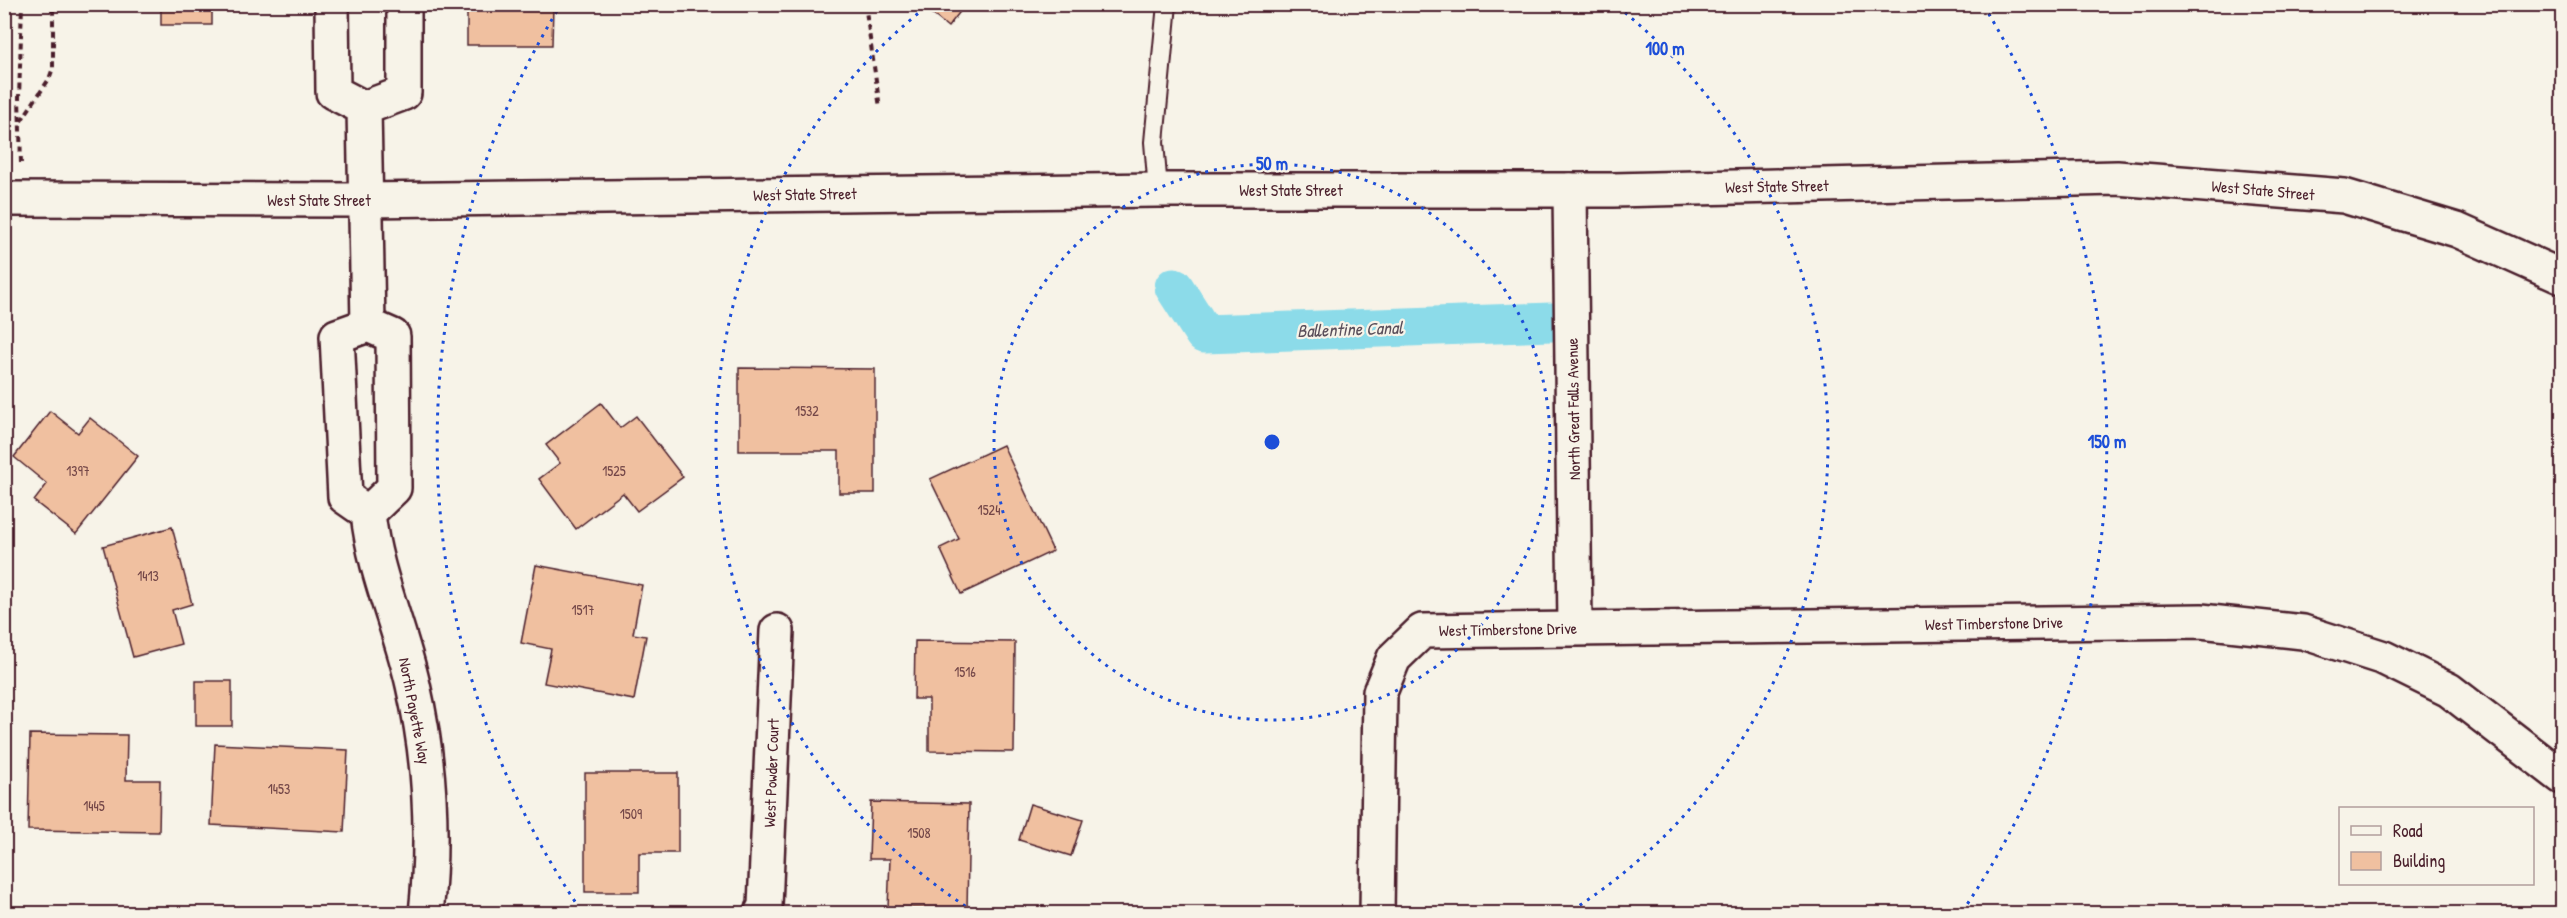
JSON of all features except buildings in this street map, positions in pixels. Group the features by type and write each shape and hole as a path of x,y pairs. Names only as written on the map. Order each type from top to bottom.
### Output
{"street":[{"path":"332,4 333,92 364,108 404,93 404,4"},
{"path":"364,108 368,325"},
{"name":"West State Street","path":"13,199 366,200 1158,190 1570,190 2117,178 2344,196 2457,230 2562,277"},
{"name":"North Great Falls Avenue","path":"1570,190 1575,628"},
{"path":"368,325 393,336 394,488 368,513 345,497 337,336 368,325"},
{"name":"North Payette Way","path":"368,513 371,541 414,686 427,771 430,815 426,914"},
{"name":"West Timberstone Drive","path":"1377,914 1380,692 1394,658 1422,631 2201,621 2303,633 2384,658 2449,690 2562,777"},
{"name":"West Powder Court","path":"761,914 765,906 777,631"}],"lane":[{"path":"1158,190 1154,142 1167,4"}],"path":[{"path":"13,199 21,121 19,98 22,4"},
{"path":"21,121 49,79 53,68 53,4"},
{"path":"865,4 879,108"}],"waterway":[{"name":"Ballentine Canal","path":"1174,287 1204,334 1551,322"}]}
